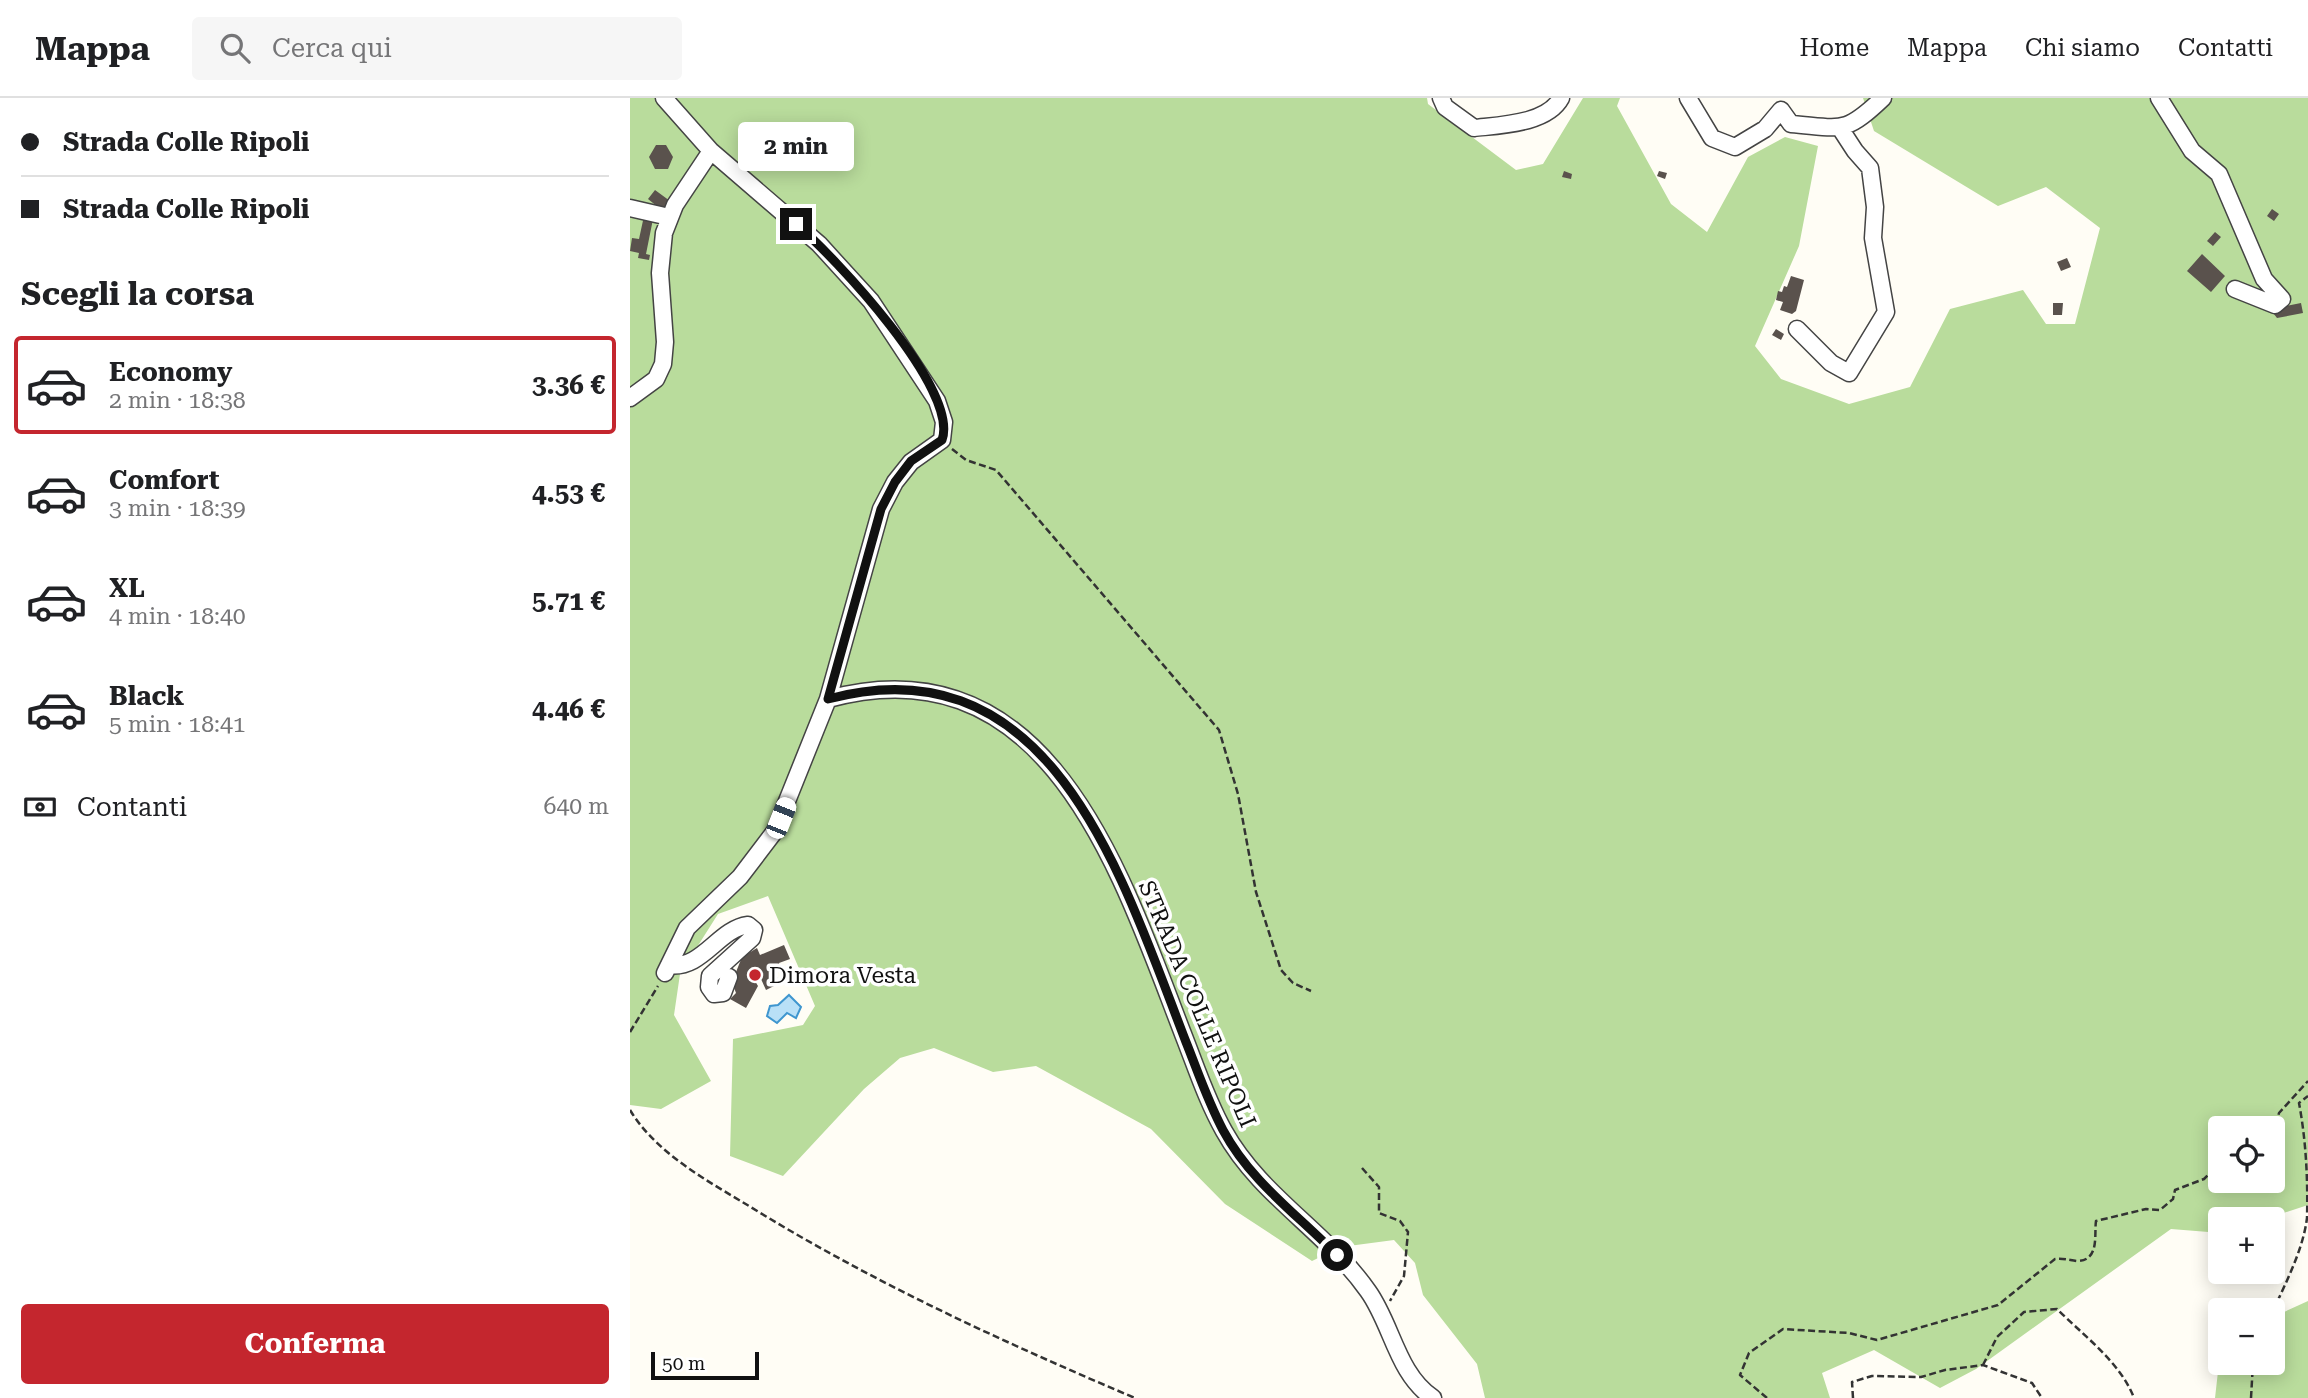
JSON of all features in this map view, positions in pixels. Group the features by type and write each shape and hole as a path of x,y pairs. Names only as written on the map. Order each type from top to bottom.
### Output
{"street":[{"path":"664,98 710,151 827,251 871,301 935,395 943,416 942,440 911,461 884,502 828,699 775,831 740,877 687,928 667,969"},
{"path":"1441,98 1445,107 1474,128 1543,114 1556,107 1561,98"},
{"path":"1688,98 1712,138 1735,147 1765,129 1781,110 1791,124 1840,128 1857,122 1883,98"},
{"path":"2159,98 2192,151 2219,174 2264,279 2282,299 2274,305 2235,289"},
{"path":"1797,328 1831,363 1849,373 1856,366 1860,351 1886,312 1873,238 1875,206 1870,168 1840,128"},
{"path":"630,398 653,382 663,364 665,342 661,262 669,217 710,151"},
{"path":"630,208 669,217"},
{"name":"STRADA COLLE RIPOLI","path":"828,699 878,688 937,693 968,703 999,719 1040,753 1085,812 1116,869 1212,1108 1233,1148 1260,1183 1353,1272 1381,1311 1410,1376 1433,1398"},
{"path":"667,969 688,964 726,935 748,925 754,930 752,938 712,972 709,982 712,992 721,995 729,977"}],"path":[{"path":"942,440 966,460 996,470 1219,730 1238,794 1256,892 1277,958 1282,970 1293,983 1311,991"},
{"path":"630,1032 667,969"},
{"path":"2278,1116 2308,1081"},
{"path":"2278,1298 2300,1247 2307,1218 2307,1146 2300,1103 2308,1096"},
{"path":"630,1110 647,1136 689,1167 845,1264 915,1301 1135,1398"},
{"path":"1363,1168 1379,1187 1379,1213 1400,1221 1408,1232 1404,1276 1395,1295 1381,1311"},
{"path":"1767,1398 1740,1375 1749,1353 1783,1329 1849,1333 1877,1340 1998,1305 2055,1259 2082,1261 2090,1256 2097,1236 2096,1221 2132,1211 2161,1210 2173,1199 2175,1190 2208,1175"},
{"path":"1983,1365 1997,1338 2024,1312 2057,1309 2099,1351 2130,1387 2134,1398"},
{"path":"1853,1398 1852,1382 1872,1376 1921,1377 1945,1370 1983,1365 2032,1383 2042,1398"},
{"path":"2252,1398 2253,1375"}],"green space":[{"path":"630,98 1427,98 1428,104 1516,170 1543,164 1583,98 1620,98 1617,106 1671,204 1707,232 1748,157 1785,137 1818,146 1799,246 1755,346 1781,379 1849,404 1910,387 1950,309 2023,290 2046,324 2075,324 2100,228 2046,187 1998,206 1874,131 1863,98 2308,98 2308,1205 2285,1212 2285,1207 2208,1207 2208,1232 2171,1229 1976,1369 1940,1388 1874,1350 1822,1373 1830,1398 1485,1398 1477,1364 1423,1295 1415,1263 1394,1240 1341,1247 1312,1261 1225,1204 1151,1129 1036,1066 993,1072 934,1048 900,1058 864,1089 783,1176 730,1156 733,1039 803,1025 815,1006 768,896 718,914 680,974 674,1015 711,1081 661,1109 630,1105"},
{"path":"2308,1301 2308,1398 2215,1398 2218,1375 2285,1375 2285,1312"}],"water":[{"path":"789,995 801,1007 796,1018 787,1013 777,1023 767,1016 770,1006 778,1005"}],"building":[{"path":"656,145 666,145 673,157 668,169 655,169 649,157"},
{"path":"1564,171 1572,174 1571,179 1562,177"},
{"path":"1659,171 1667,173 1665,179 1657,176"},
{"path":"655,190 670,201 663,211 648,199"},
{"path":"2272,209 2279,214 2274,221 2267,216"},
{"path":"644,216 653,219 646,254 650,255 649,260 638,258 639,253 630,251 632,238 639,239"},
{"path":"2215,232 2221,237 2213,246 2207,241"},
{"path":"2202,254 2225,276 2211,292 2187,271"},
{"path":"2067,258 2071,267 2061,271 2057,262"},
{"path":"1791,276 1804,280 1796,311 1792,314 1780,310 1783,302 1776,300 1778,291 1782,292 1784,286 1787,287"},
{"path":"2053,303 2063,303 2062,315 2053,315"},
{"path":"2301,303 2303,313 2277,318 2270,309"},
{"path":"1776,329 1784,334 1781,340 1772,335"},
{"name":"Dimora Vesta","path":"784,945 790,959 779,963 780,967 774,970 780,983 766,990 761,979 755,981 758,986 746,1008 730,999 736,993 732,982 742,957 757,948 760,955"}],"place":[{"name":"Dimora Vesta","path":"755,975"}],"route":[{"path":"796,224 833,257 891,327 932,390 944,422 942,440 911,461 895,482 881,509 828,699 878,688 906,688 937,693 968,703 999,719 1040,753 1085,812 1116,869 1143,930 1212,1108 1233,1148 1260,1183 1337,1255"}]}
